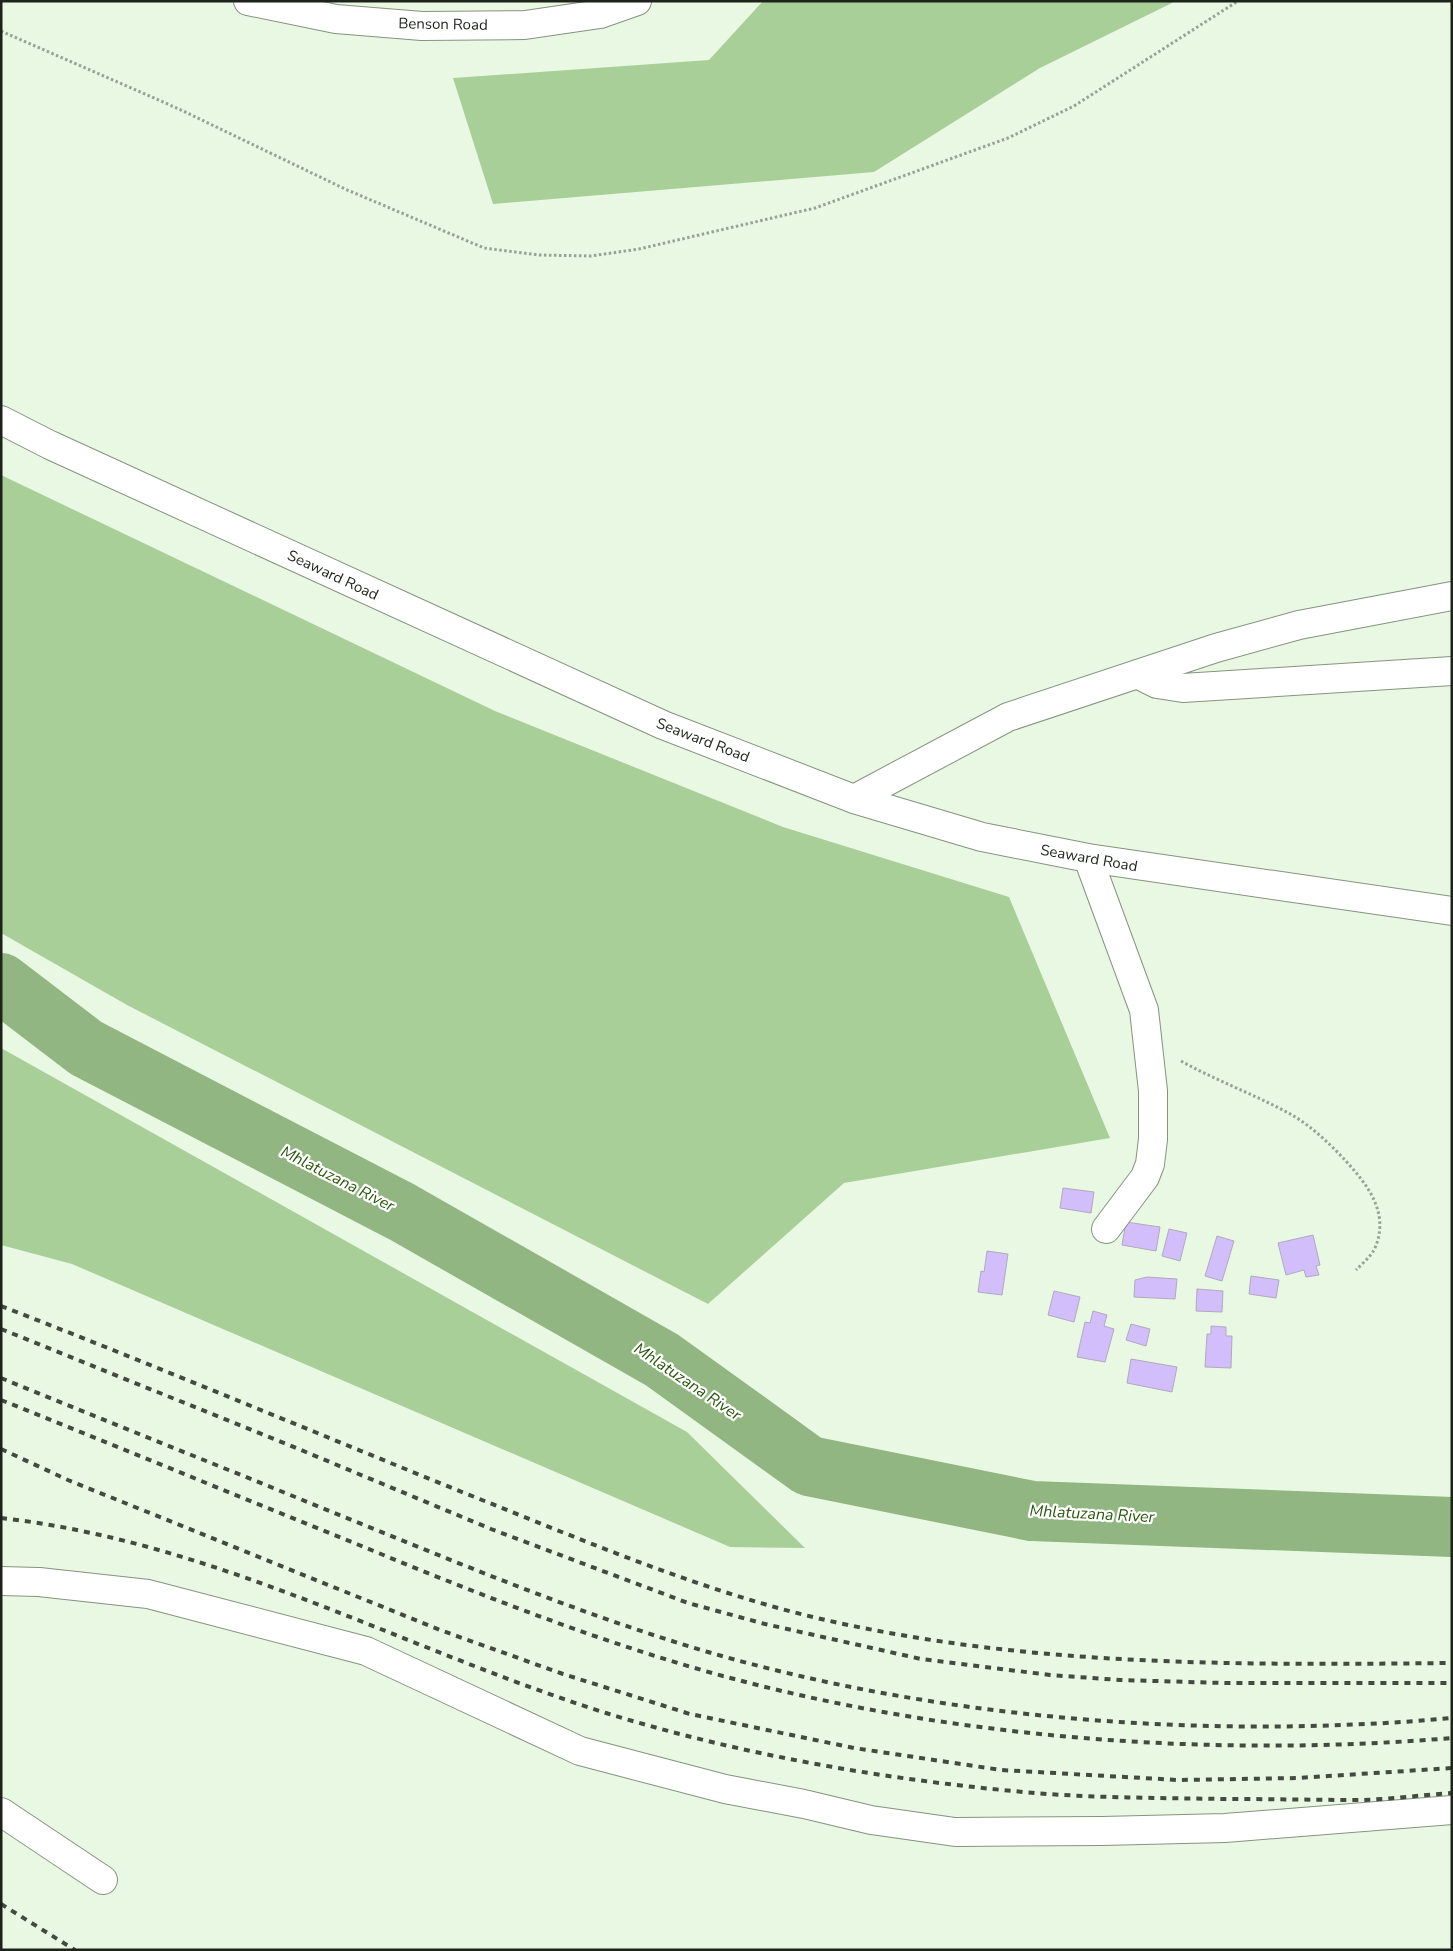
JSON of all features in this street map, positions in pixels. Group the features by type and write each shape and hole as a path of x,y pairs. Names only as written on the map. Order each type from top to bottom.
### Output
{"street":[{"name":"Benson Road","path":"248,1 336,19 422,26 525,24 600,14 637,1"},
{"name":"Seaward Road","path":"1,420 50,445 663,725 854,799 982,837 1088,858 1452,911"},
{"path":"854,799 1008,717 1216,648 1300,625 1452,596"},
{"path":"1137,674 1157,684 1183,688 1452,671"},
{"path":"1088,858 1144,1010 1149,1042 1153,1130 1150,1164 1145,1177 1106,1229"},
{"path":"1,1581 39,1582 148,1594 366,1651 580,1751 725,1789 804,1804 870,1820 955,1832 1121,1830 1225,1828 1452,1810"},
{"path":"1,1812 103,1880"}],"path":[{"path":"1,31 179,109 345,189 484,248 539,255 591,256 639,249 815,208 1008,138 1074,106 1238,1"},
{"path":"1149,1042 1188,1065 1293,1115 1328,1142 1362,1178 1373,1195 1380,1214 1379,1232 1374,1251 1356,1270"}],"green space":[{"path":"763,1 1176,1 1040,68 874,172 493,204 453,78 709,60"},
{"path":"1,475 495,711 783,827 1009,897 1110,1138 844,1183 708,1304 127,1005 1,933"},
{"path":"1,1048 687,1432 805,1548 730,1547 72,1264 1,1245"}],"building":[{"path":"1063,1188 1094,1192 1091,1213 1060,1208"},
{"path":"1126,1222 1160,1227 1156,1251 1122,1245"},
{"path":"1169,1229 1187,1233 1180,1261 1162,1256"},
{"path":"1313,1235 1320,1265 1316,1266 1319,1275 1306,1277 1304,1270 1286,1275 1278,1243"},
{"path":"1217,1236 1234,1241 1222,1281 1205,1276"},
{"path":"987,1251 1008,1254 1002,1295 978,1292 981,1271 984,1272"},
{"path":"1251,1276 1279,1280 1276,1298 1249,1294"},
{"path":"1147,1277 1177,1279 1175,1299 1134,1297 1135,1280"},
{"path":"1197,1289 1223,1291 1222,1312 1196,1311"},
{"path":"1054,1291 1080,1297 1074,1322 1048,1315"},
{"path":"1093,1311 1107,1315 1104,1326 1114,1329 1105,1362 1077,1357 1085,1322 1090,1323"},
{"path":"1131,1324 1150,1329 1146,1346 1126,1340"},
{"path":"1211,1326 1226,1327 1226,1336 1232,1336 1231,1368 1205,1367 1207,1334 1211,1334"},
{"path":"1131,1359 1177,1367 1172,1392 1127,1383"}],"waterway":[{"name":"Mhlatuzana River","path":"1,983 86,1048 402,1212 662,1360 809,1466 1032,1511 1452,1527"}],"railway":[{"path":"1,1306 617,1554 749,1600 794,1612 839,1623 915,1637 1068,1656 1220,1663 1452,1663"},
{"path":"1,1329 491,1529 688,1603 765,1624 921,1659 1050,1675 1120,1680 1225,1683 1452,1683"},
{"path":"1,1378 425,1550 565,1604 708,1652 797,1675 888,1694 982,1709 1077,1719 1172,1725 1267,1727 1361,1724 1452,1718"},
{"path":"1,1400 449,1581 585,1633 677,1663 811,1698 901,1715 992,1729 1177,1744 1270,1746 1362,1744 1452,1738"},
{"path":"1,1449 68,1480 440,1630 563,1674 690,1714 854,1748 1001,1770 1178,1780 1298,1778 1452,1768"},
{"path":"1,1518 80,1531 157,1550 233,1573 308,1600 530,1687 606,1713 714,1743 769,1755 880,1775 1047,1794 1137,1798 1362,1800 1452,1793"},
{"path":"1,1904 75,1950"}]}
